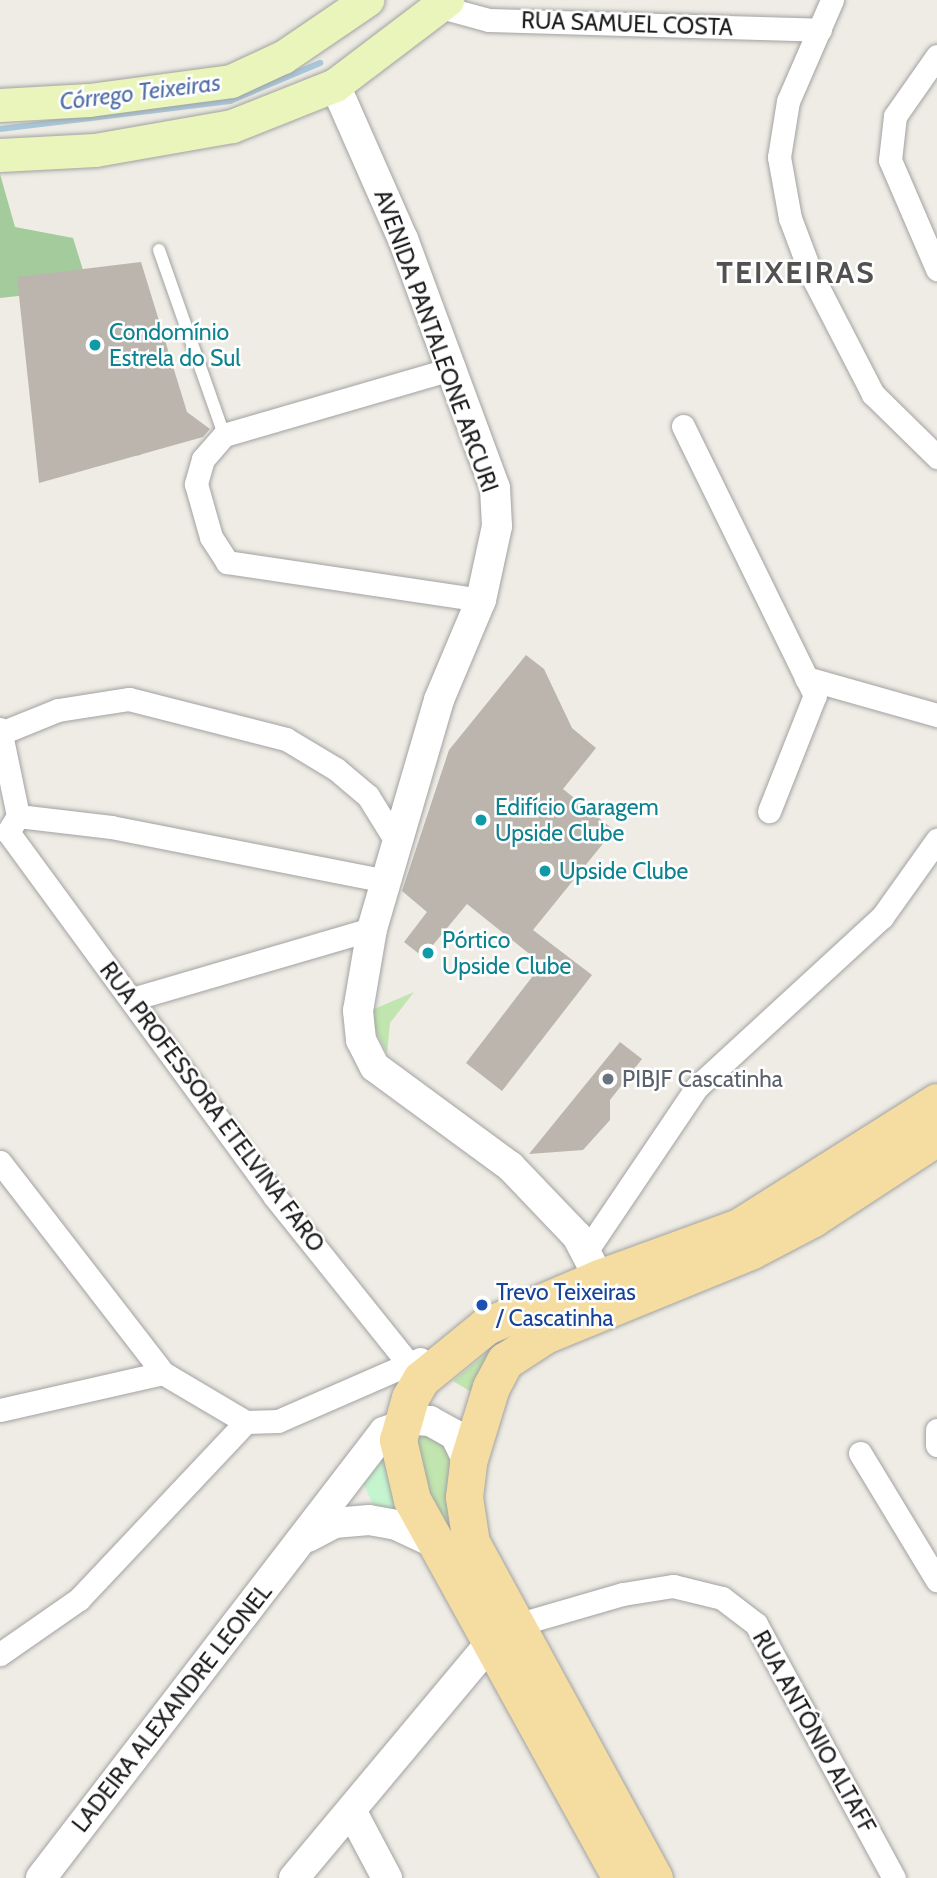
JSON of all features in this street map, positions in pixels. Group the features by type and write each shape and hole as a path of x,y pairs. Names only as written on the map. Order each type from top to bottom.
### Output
{"main road":[{"path":"0,105 89,100 230,81 284,57 367,0"},
{"path":"0,155 95,150 232,126 334,85 441,2"},
{"path":"334,85 328,73 339,21"},
{"path":"654,1878 504,1633 435,1543 412,1500 399,1458 401,1423 414,1371 486,1326 545,1299 593,1264 739,1227 937,1102"},
{"path":"621,1878 515,1682 504,1633 471,1543 464,1497 471,1451 491,1387 505,1361 545,1335 750,1251 813,1218 937,1137"},
{"path":"471,1451 470,1427 495,1359 521,1334 591,1300 599,1291 593,1264"}],"street":[{"path":"832,0 788,101 779,157 790,218 811,274 873,394 937,457"},
{"name":"RUA SAMUEL COSTA","path":"441,2 489,20 820,30"},
{"path":"937,56 895,116 890,160 926,220 937,269"},
{"name":"AVENIDA PANTALEONE ARCURI","path":"334,85 403,239 495,488 497,526 481,600 439,701 372,929 358,1011 361,1040 375,1067 510,1166 593,1264"},
{"path":"451,369 225,435 203,459 196,484 201,510 227,562 481,600"},
{"path":"683,426 815,695 769,811"},
{"path":"806,678 937,715"},
{"path":"0,731 58,710 129,699 286,739 336,769 368,796 397,843"},
{"name":"RUA PROFESSORA ETELVINA FARO","path":"0,731 9,823 275,1197 414,1371"},
{"path":"9,823 111,827 386,881"},
{"path":"593,1264 697,1087 882,917 937,841"},
{"path":"132,999 372,929"},
{"path":"0,1161 163,1373 246,1422 278,1421 414,1371"},
{"path":"2,1405 163,1373"},
{"path":"401,1423 415,1420 443,1426 471,1451"},
{"path":"0,1654 79,1599 246,1422"},
{"name":"LADEIRA ALEXANDRE LEONEL","path":"41,1878 384,1432 401,1423"},
{"path":"937,1430 937,1445"},
{"path":"860,1453 937,1580"},
{"name":"LADEIRA ALEXANDRE LEONEL","path":"304,1538 334,1523 369,1520 396,1525 435,1543"},
{"name":"RUA ANTÔNIO ALTAFF","path":"504,1633 623,1594 673,1587 722,1598 756,1624 894,1878"},
{"path":"294,1878 456,1685 504,1633"},
{"path":"456,1685 489,1676 515,1682"},
{"path":"352,1812 387,1878"}],"lane":[{"path":"159,250 225,435"}],"green space":[{"path":"0,174 15,227 73,238 141,455 58,464 45,293 0,298"},
{"path":"414,992 390,1023 387,1053 374,1028 374,1009"},
{"path":"514,1332 501,1344 473,1393 453,1381 491,1350 493,1338"},
{"path":"417,1432 447,1444 485,1593 415,1476"},
{"path":"382,1452 394,1489 410,1514 375,1510 360,1475"}],"building":[{"name":"Condomínio Estrela do Sul","path":"141,262 187,412 210,429 203,437 39,483 17,277"},
{"path":"526,655 544,669 572,728 596,748 563,789 614,830 533,930 592,975 502,1091 466,1063 542,964 467,904 423,957 404,942 427,912 402,891 449,750"},
{"name":"PIBJF Cascatinha","path":"620,1042 642,1059 610,1100 610,1120 583,1150 529,1154"}],"waterway":[{"name":"Córrego Teixeiras","path":"0,129 230,101 320,63"}],"place":[{"name":"Condomínio Estrela do Sul","path":"95,345"},
{"name":"Edifício Garagem Upside Clube","path":"481,820"},
{"name":"Upside Clube","path":"545,871"},
{"name":"Pórtico Upside Clube","path":"428,953"},
{"name":"PIBJF Cascatinha","path":"608,1079"},
{"name":"Trevo Teixeiras / Cascatinha","path":"482,1305"}],"district":[{"name":"TEIXEIRAS","path":"796,273"}]}
